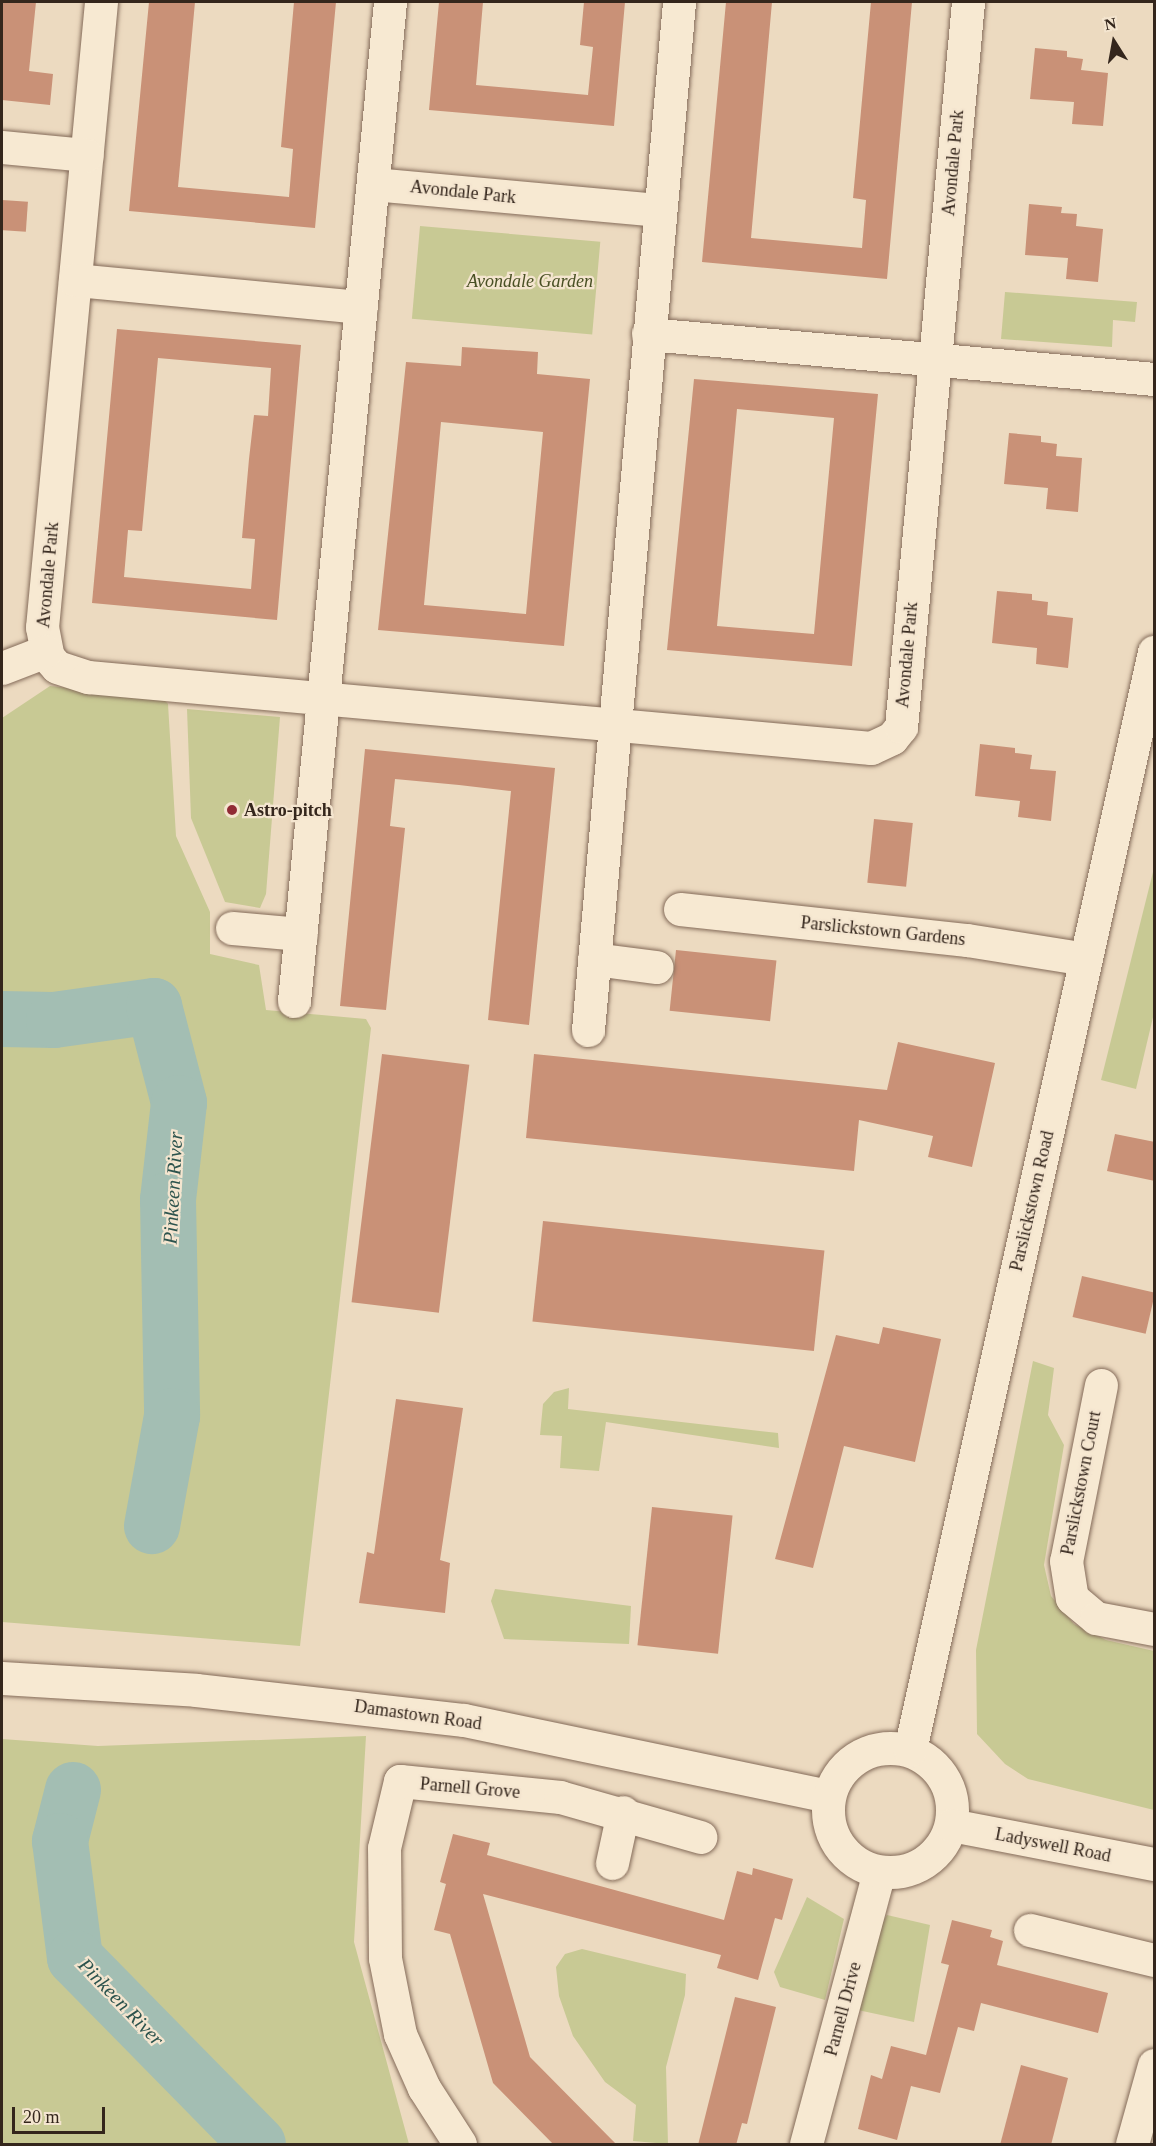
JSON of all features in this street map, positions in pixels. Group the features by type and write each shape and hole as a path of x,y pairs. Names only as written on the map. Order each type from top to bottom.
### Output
{"street":[{"name":"Avondale Park","path":"100,2 42,627 46,651 57,667 88,677 871,748 892,738 901,726 968,2"},
{"path":"294,1001 325,698 390,2"},
{"path":"588,1030 613,725 679,2"},
{"path":"2,147 87,155"},
{"name":"Avondale Park","path":"373,184 660,210"},
{"path":"75,280 361,307"},
{"path":"648,334 1155,379"},
{"path":"2,668 46,651"},
{"name":"Parslickstown Road","path":"910,1750 1155,652"},
{"name":"Parslickstown Gardens","path":"680,909 967,940 1085,959"},
{"path":"232,928 301,934"},
{"path":"594,959 656,967"},
{"name":"Parslickstown Court","path":"1101,1385 1066,1562 1072,1598 1096,1618 1155,1629"},
{"name":"Damastown Road","path":"2,1678 196,1690 464,1720 828,1796"},
{"path":"885,1747 910,1750 931,1762 946,1780 953,1802 951,1825 942,1846 924,1863 903,1872 879,1872 855,1863 837,1845 828,1821 828,1796 840,1772 860,1755 885,1747"},
{"name":"Parnell Grove","path":"460,2145 424,2088 400,2034 385,1958 384,1848 400,1781 560,1797 623,1812 700,1837"},
{"path":"612,1863 623,1812"},
{"name":"Ladyswell Road","path":"951,1825 1155,1864"},
{"name":"Parnell Drive","path":"806,2145 879,1872"},
{"path":"1030,1930 1155,1960"},
{"path":"1132,2145 1155,2065"}],"green space":[{"name":"Avondale Garden","path":"420,226 600,242 592,334 412,319"},
{"path":"1005,292 1137,302 1135,322 1113,320 1112,347 1001,339"},
{"path":"50,686 163,698 168,704 176,836 210,912 210,954 259,965 266,1010 366,1019 371,1028 300,1646 2,1622 2,718"},
{"name":"Astro-pitch","path":"187,709 280,717 266,894 260,908 225,902 191,818"},
{"path":"1154,868 1154,1013 1136,1089 1101,1080"},
{"path":"1033,1361 1054,1368 1048,1415 1064,1445 1044,1565 1051,1596 1074,1624 1106,1640 1154,1651 1154,1810 1028,1779 1005,1764 977,1734 976,1650"},
{"path":"569,1388 568,1409 778,1433 779,1448 606,1422 599,1471 560,1468 562,1436 540,1435 543,1404 554,1392"},
{"path":"495,1589 631,1606 629,1644 504,1639 491,1601"},
{"path":"366,1736 354,1942 409,2144 2,2144 2,1739 98,1746"},
{"path":"807,1897 844,1919 825,2000 780,1987 774,1972"},
{"path":"887,1915 930,1925 914,2022 853,2009 873,1937"},
{"path":"582,1949 686,1974 685,1995 666,2067 668,2144 633,2141 636,2105 605,2082 573,2036 559,1996 556,1967 565,1954"}],"building":[{"path":"2,2 36,2 29,71 53,74 50,105 2,100"},
{"path":"149,2 195,2 178,187 289,197 293,149 281,147 294,2 336,2 315,228 129,211"},
{"path":"439,2 483,2 476,85 588,95 593,47 580,45 584,2 625,2 614,126 429,110"},
{"path":"726,2 772,2 751,238 862,248 866,200 853,198 871,2 912,2 887,279 702,262"},
{"path":"1035,48 1067,51 1067,57 1083,59 1081,70 1108,73 1103,126 1072,124 1074,102 1030,99"},
{"path":"2,200 28,202 26,232 2,230"},
{"path":"1029,204 1062,207 1061,213 1077,214 1076,226 1103,229 1098,282 1066,279 1068,258 1025,255"},
{"path":"117,329 301,345 277,620 92,603","holes":["158,358 271,368 268,416 254,415 249,459 242,538 255,539 251,589 124,577 128,530 142,531"]},
{"path":"462,347 538,352 537,374 590,379 564,646 378,630 406,362 461,366","holes":["441,422 543,432 526,614 424,605"]},
{"path":"694,379 878,394 852,666 667,650","holes":["737,409 834,418 814,634 717,626"]},
{"path":"1009,433 1041,436 1041,442 1057,444 1056,456 1082,458 1078,512 1046,509 1048,488 1004,484"},
{"path":"997,591 1032,594 1032,600 1048,602 1047,615 1073,618 1068,668 1036,664 1037,648 992,643"},
{"path":"980,744 1015,748 1015,753 1032,755 1030,769 1056,771 1051,821 1018,817 1020,801 975,796"},
{"path":"365,749 555,768 529,1025 488,1020 511,791 459,785 395,779 390,826 405,828 386,1010 340,1006"},
{"path":"874,819 913,823 906,887 867,883"},
{"path":"676,950 776,961 770,1021 670,1011"},
{"path":"898,1042 995,1063 972,1167 928,1157 933,1136 859,1120 854,1171 526,1138 534,1054 887,1090"},
{"path":"382,1054 469,1065 439,1313 352,1302"},
{"path":"1115,1134 1155,1142 1155,1181 1107,1171"},
{"path":"543,1221 824,1251 814,1351 532,1321"},
{"path":"1082,1276 1154,1293 1146,1334 1073,1317"},
{"path":"883,1327 941,1339 915,1462 844,1446 813,1568 775,1559 836,1335 879,1344"},
{"path":"396,1399 463,1408 440,1560 450,1563 445,1613 359,1603 367,1552 374,1554"},
{"path":"652,1507 733,1515 718,1654 637,1645"},
{"path":"453,1834 490,1843 487,1855 724,1920 737,1871 752,1875 753,1868 793,1879 782,1920 775,1918 758,1980 717,1968 721,1955 483,1894 530,2057 617,2145 554,2145 493,2083 450,1934 434,1930 446,1884 440,1882"},
{"path":"952,1920 992,1930 990,1937 1003,1941 997,1965 1108,1993 1098,2033 981,2003 974,2031 958,2027 940,2093 911,2086 897,2140 858,2129 871,2075 882,2079 891,2046 926,2055 949,1965 941,1963"},
{"path":"735,1997 776,2007 747,2124 742,2123 736,2145 698,2145"},
{"path":"1021,2065 1068,2078 1051,2145 1000,2145"}],"waterway":[{"name":"Pinkeen River","path":"2,1019 54,1020 154,1006 179,1103 168,1200 172,1416 152,1526"},
{"name":"Pinkeen River","path":"73,1790 60,1841 75,1958 258,2144"}],"place":[{"name":"Astro-pitch","path":"232,810"}]}
